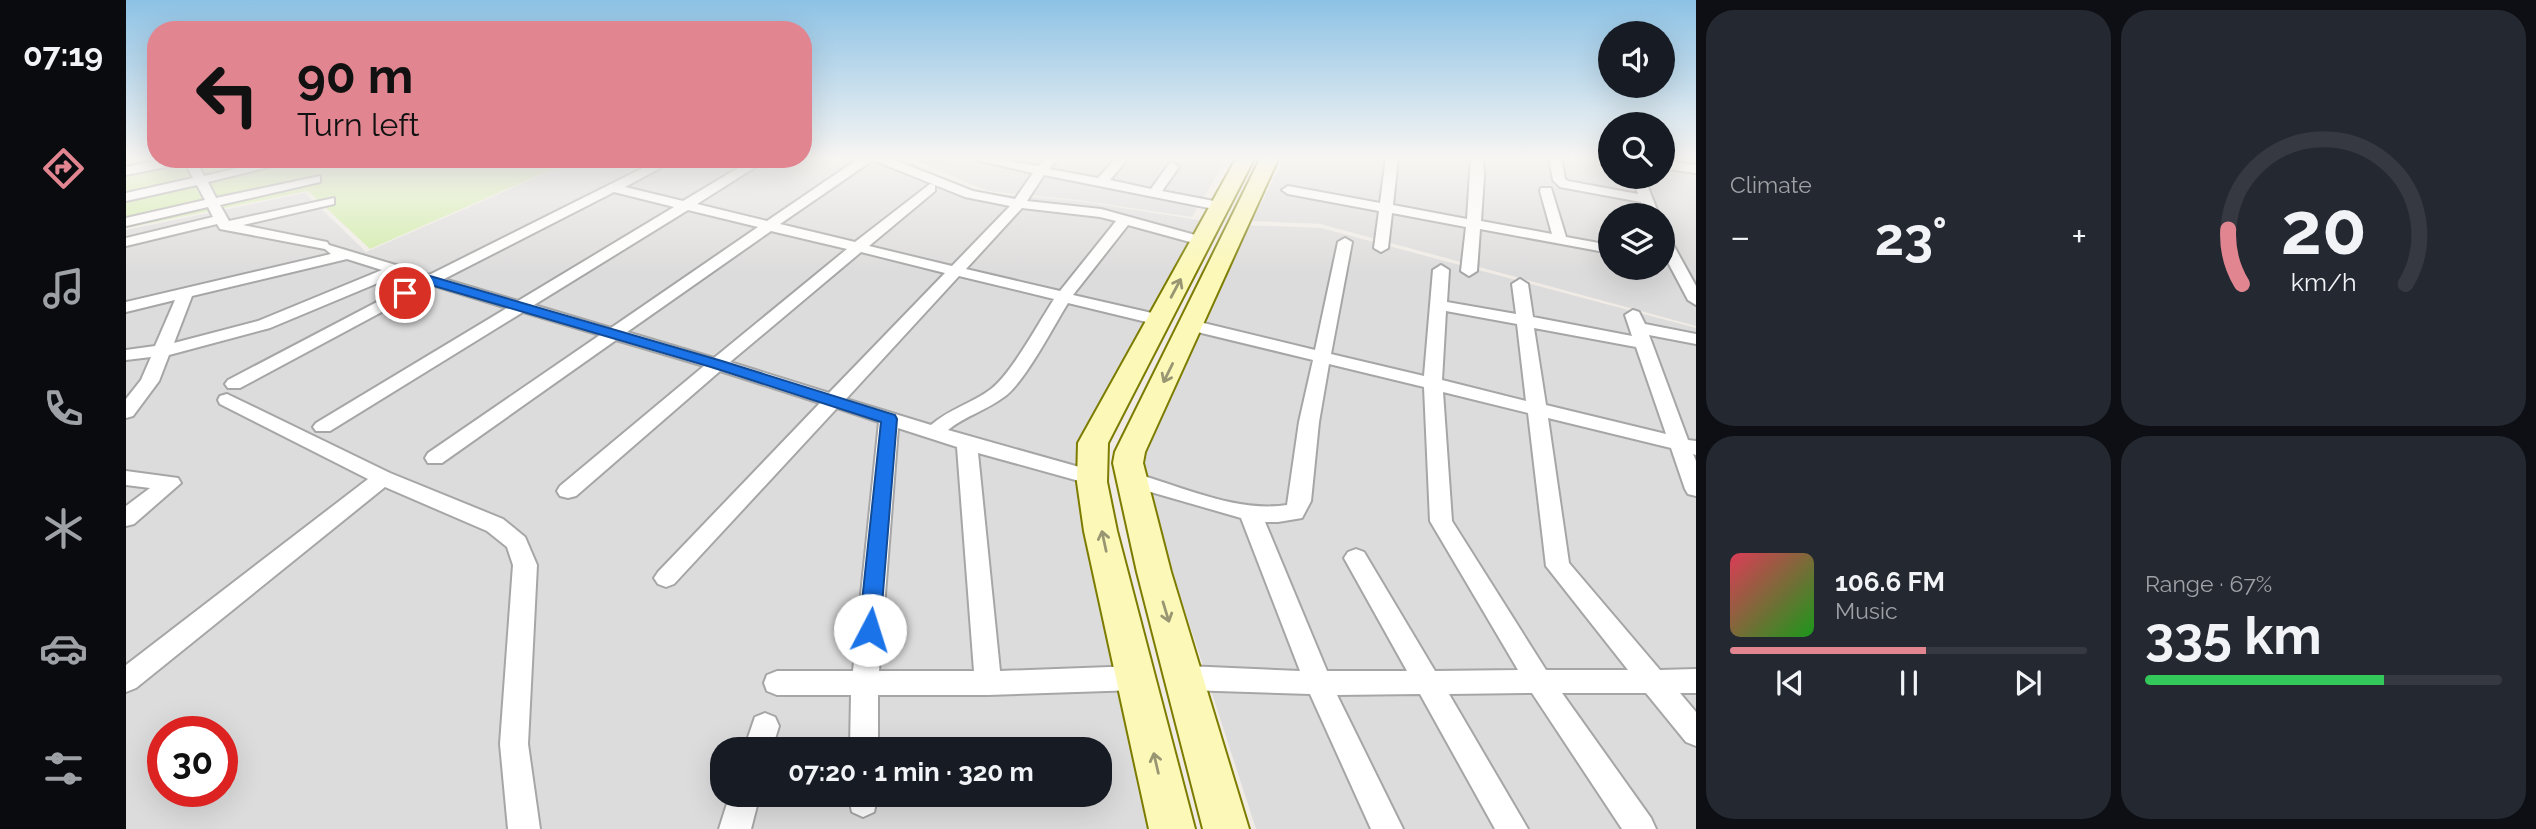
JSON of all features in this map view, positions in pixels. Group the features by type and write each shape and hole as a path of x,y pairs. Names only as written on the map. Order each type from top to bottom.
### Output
{"main road":[{"path":"1172,829 1090,477 1089,457 1093,443 1225,196"},
{"path":"1226,829 1186,678 1154,572 1128,463 1130,453 1252,196"}],"street":[{"path":"209,196 223,223 334,249 396,270 717,364 830,402 1090,477"},
{"path":"126,222 241,196"},
{"path":"524,829 514,744 525,565 517,543 495,526 383,478 231,392 430,280 597,196"},
{"path":"644,196 1159,320"},
{"path":"323,427 703,196"},
{"path":"435,458 813,196"},
{"path":"568,491 921,196"},
{"path":"978,196 1019,204 1076,209 1125,219 1201,241"},
{"path":"666,578 1024,196"},
{"path":"1168,196 1220,206"},
{"path":"1321,196 1598,247"},
{"path":"1381,248 1388,196"},
{"path":"1469,271 1476,196"},
{"path":"1547,196 1560,239"},
{"path":"1628,196 1646,199"},
{"path":"1645,196 1648,203"},
{"path":"126,242 329,201"},
{"path":"933,433 951,417 998,393 1009,381 1064,296 1125,219"},
{"path":"1130,479 1250,513 1280,516 1294,512 1300,501 1309,422 1345,242"},
{"path":"126,307 334,249"},
{"path":"1675,261 1696,265"},
{"path":"126,355 162,352 299,314 396,270"},
{"path":"1441,270 1433,383 1441,521 1539,682 1640,829"},
{"path":"1675,270 1696,300"},
{"path":"1521,284 1558,566 1696,733"},
{"path":"126,412 150,381 186,292"},
{"path":"1439,305 1526,321 1638,329 1696,339"},
{"path":"1191,325 1688,446"},
{"path":"1638,329 1688,446 1696,489"},
{"path":"864,737 865,683 889,419"},
{"path":"967,443 988,683"},
{"path":"126,478 170,483 126,518"},
{"path":"126,680 383,478"},
{"path":"1250,513 1318,683 1387,829"},
{"path":"1356,558 1512,829"},
{"path":"778,683 988,683 1137,678"},
{"path":"1186,678 1318,683 1696,681"},
{"path":"736,829 742,807"}],"shaded area":[{"path":"292,196 308,196 366,252 495,196 1016,196 1078,201 1205,221 1086,454 1168,829 126,829 126,230"},
{"path":"1035,196 1205,196 1192,217"},
{"path":"1265,196 1696,196 1696,326 1321,224 1252,221"},
{"path":"1240,225 1321,228 1696,328 1696,829 1256,829 1136,459"}],"green space":[{"path":"126,196 285,196 126,228"},
{"path":"313,196 492,196 370,249"}],"route":[{"path":"405,293 430,280 717,364 889,419 870,630"}]}
